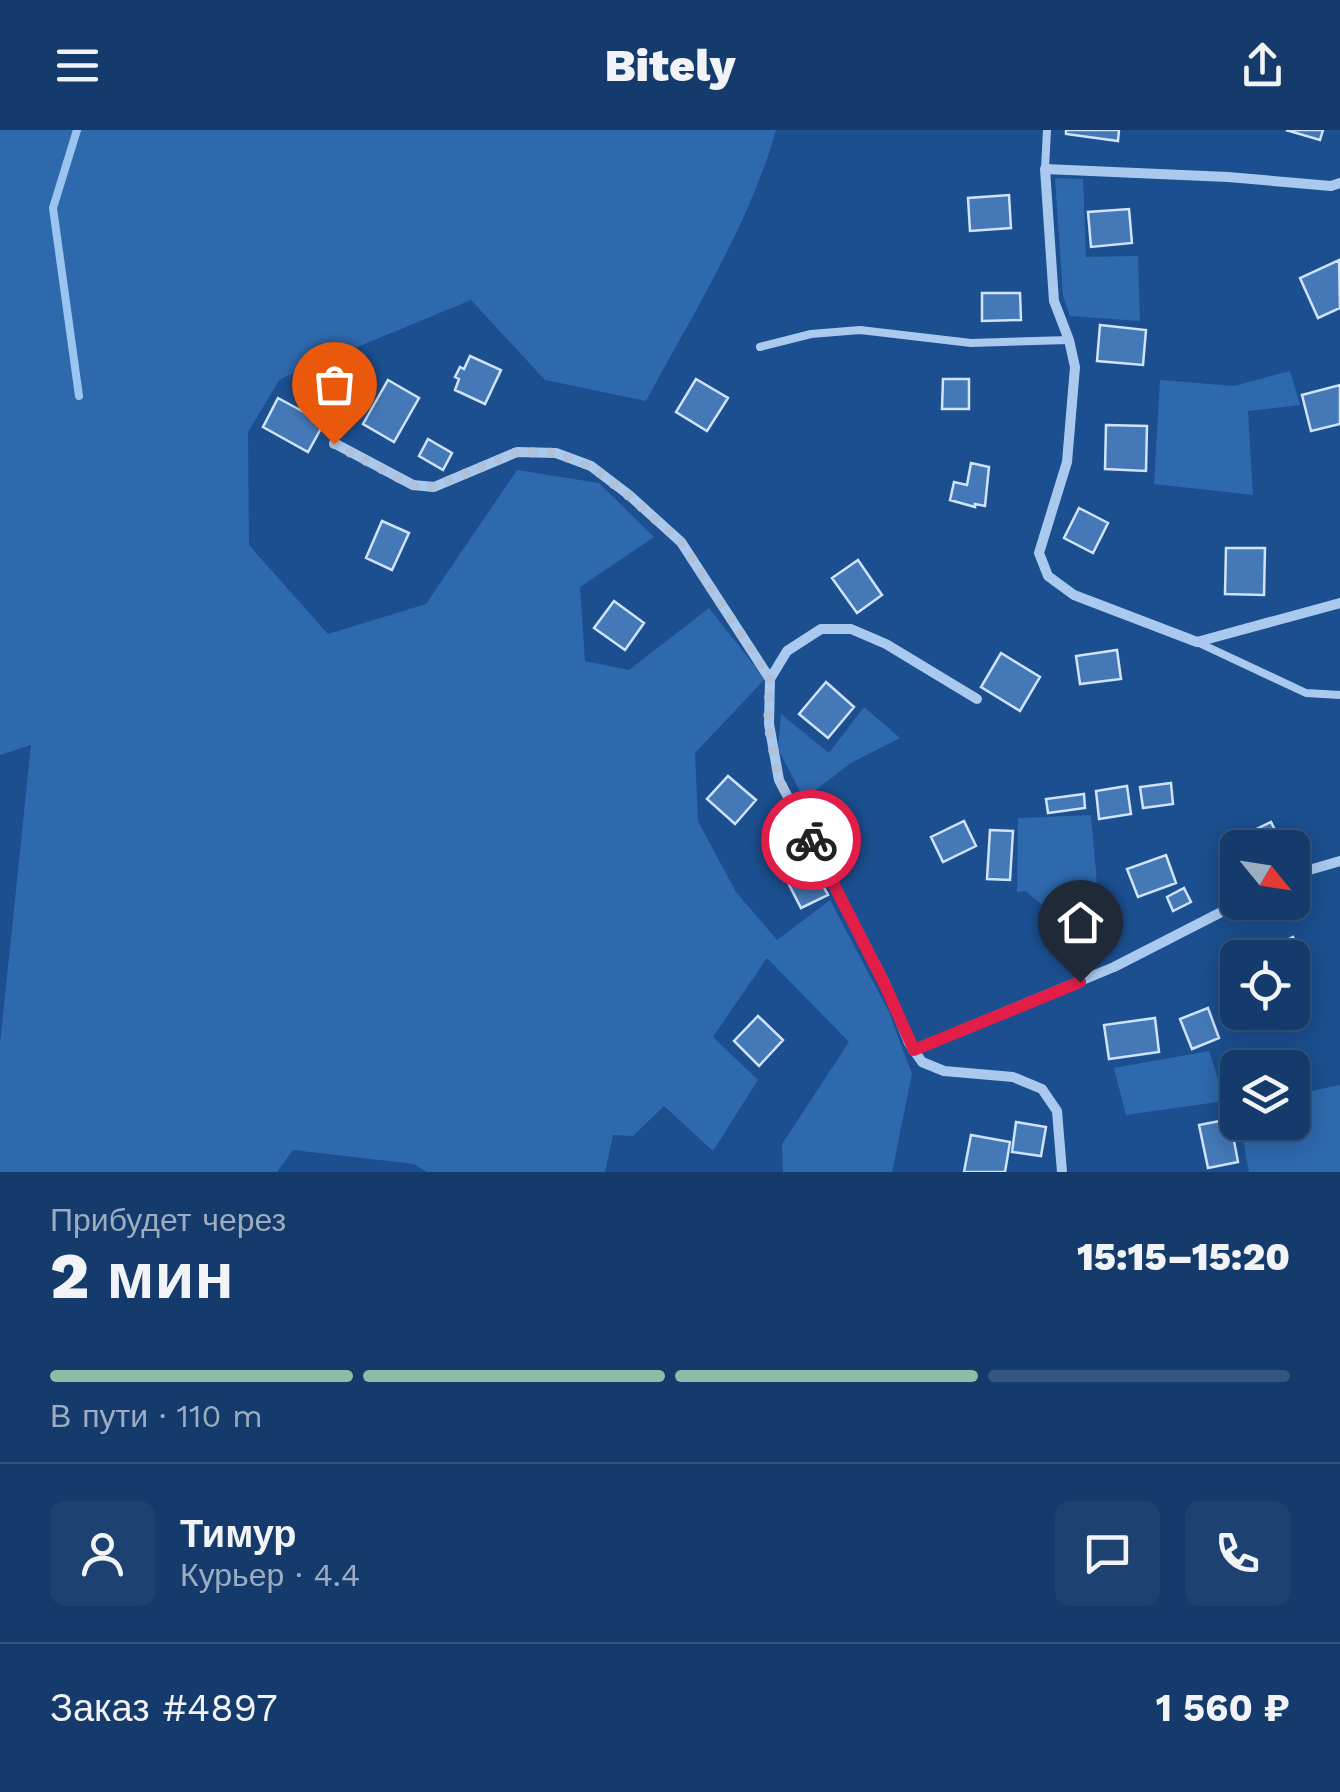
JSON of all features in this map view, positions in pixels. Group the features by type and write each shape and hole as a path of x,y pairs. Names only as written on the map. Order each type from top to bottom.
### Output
{"street":[{"path":"1340,183 1331,186 1228,176 1045,168 1054,301 1070,340 1075,367 1068,462 1039,552 1048,576 1074,595 1197,642 1340,602"},
{"path":"334,444 412,485 434,487 517,452 556,453 591,466 681,542 770,679"},
{"path":"978,699 886,644 851,629 821,629 787,651 770,679 768,724 779,780 884,983 914,1050 922,1062 944,1071 1013,1077 1042,1088 1057,1111 1062,1172"},
{"path":"1310,870 1340,861"},
{"path":"914,1050 1114,967 1220,913"}],"lane":[{"path":"1045,168 1047,130"},
{"path":"760,347 811,334 860,330 972,342 1070,340"},
{"path":"1197,642 1306,693 1340,695"}],"shaded area":[{"path":"0,130 776,130 735,235 646,401 545,380 471,300 280,379 248,432 249,545 328,634 426,604 517,470 599,483 654,537 580,587 585,661 629,670 709,608 765,679 695,753 698,821 736,892 777,940 830,900 889,1012 912,1074 892,1172 783,1172 782,1144 849,1042 767,958 713,1037 758,1080 713,1151 664,1106 633,1136 613,1135 605,1172 427,1172 414,1164 293,1150 277,1172 0,1172 0,1044 31,745 0,755"},
{"path":"1055,178 1083,179 1086,257 1138,256 1140,321 1070,316 1063,296"},
{"path":"1290,371 1300,405 1248,411 1253,495 1154,484 1160,380 1234,386"},
{"path":"864,707 900,738 851,763 804,799 778,749 781,714 829,753"},
{"path":"1091,815 1099,907 1047,930 1049,911 1026,891 1017,892 1018,818"},
{"path":"1209,1051 1220,1085 1220,1102 1126,1115 1114,1068"},
{"path":"1340,1085 1340,1172 1249,1172 1243,1140 1310,1140 1310,1091"}],"building":[{"path":"1066,130 1119,130 1118,141 1066,134"},
{"path":"1286,130 1323,130 1320,140"},
{"path":"1009,195 1011,228 970,231 968,198"},
{"path":"1129,209 1132,243 1091,247 1088,212"},
{"path":"1339,260 1340,308 1318,318 1300,278"},
{"path":"982,293 1020,293 1021,320 982,321"},
{"path":"1100,325 1146,330 1143,365 1097,361"},
{"path":"470,356 501,370 485,404 455,390 459,379 455,377"},
{"path":"696,379 728,398 707,431 676,412"},
{"path":"943,379 969,379 969,409 942,409"},
{"path":"388,380 419,398 394,442 363,424"},
{"path":"1340,385 1340,424 1311,431 1302,395"},
{"path":"278,398 324,423 308,452 263,427"},
{"path":"1106,425 1147,426 1146,471 1105,469"},
{"path":"428,439 452,453 443,470 419,456"},
{"path":"971,463 989,467 985,506 950,500 954,482 967,485"},
{"path":"1079,508 1108,523 1093,553 1064,538"},
{"path":"382,521 409,533 392,570 366,558"},
{"path":"1226,548 1265,548 1264,595 1225,594"},
{"path":"858,560 882,595 857,613 832,578"},
{"path":"614,601 644,623 625,650 594,628"},
{"path":"1117,650 1121,679 1080,684 1076,656"},
{"path":"1001,653 1040,677 1020,711 981,687"},
{"path":"826,682 854,707 828,738 799,714"},
{"path":"728,776 756,800 735,824 707,799"},
{"path":"1171,783 1173,804 1143,808 1140,787"},
{"path":"1127,786 1131,814 1099,819 1096,791"},
{"path":"1084,794 1085,808 1048,813 1046,799"},
{"path":"964,821 976,846 943,862 931,837"},
{"path":"1271,822 1275,830 1255,830"},
{"path":"990,830 1013,831 1010,880 987,879"},
{"path":"806,853 828,895 801,908 780,867"},
{"path":"1166,855 1176,883 1138,897 1127,869"},
{"path":"1184,888 1191,902 1173,911 1167,897"},
{"path":"1208,1008 1219,1038 1192,1049 1180,1019"},
{"path":"758,1016 783,1040 759,1066 734,1041"},
{"path":"1155,1018 1159,1052 1109,1059 1104,1025"},
{"path":"1220,1121 1220,1140 1234,1140 1238,1162 1208,1168 1199,1125"},
{"path":"1016,1122 1046,1127 1041,1156 1012,1152"},
{"path":"971,1135 1010,1142 1005,1172 964,1172"}],"waterway":[{"path":"77,130 53,208 79,396"}],"way so far":[{"path":"334,444 412,485 434,487 517,452 556,453 591,466 629,496 681,542 770,679 768,724 779,780 811,840"}],"route":[{"path":"811,840 914,1050 1080,982"}]}
